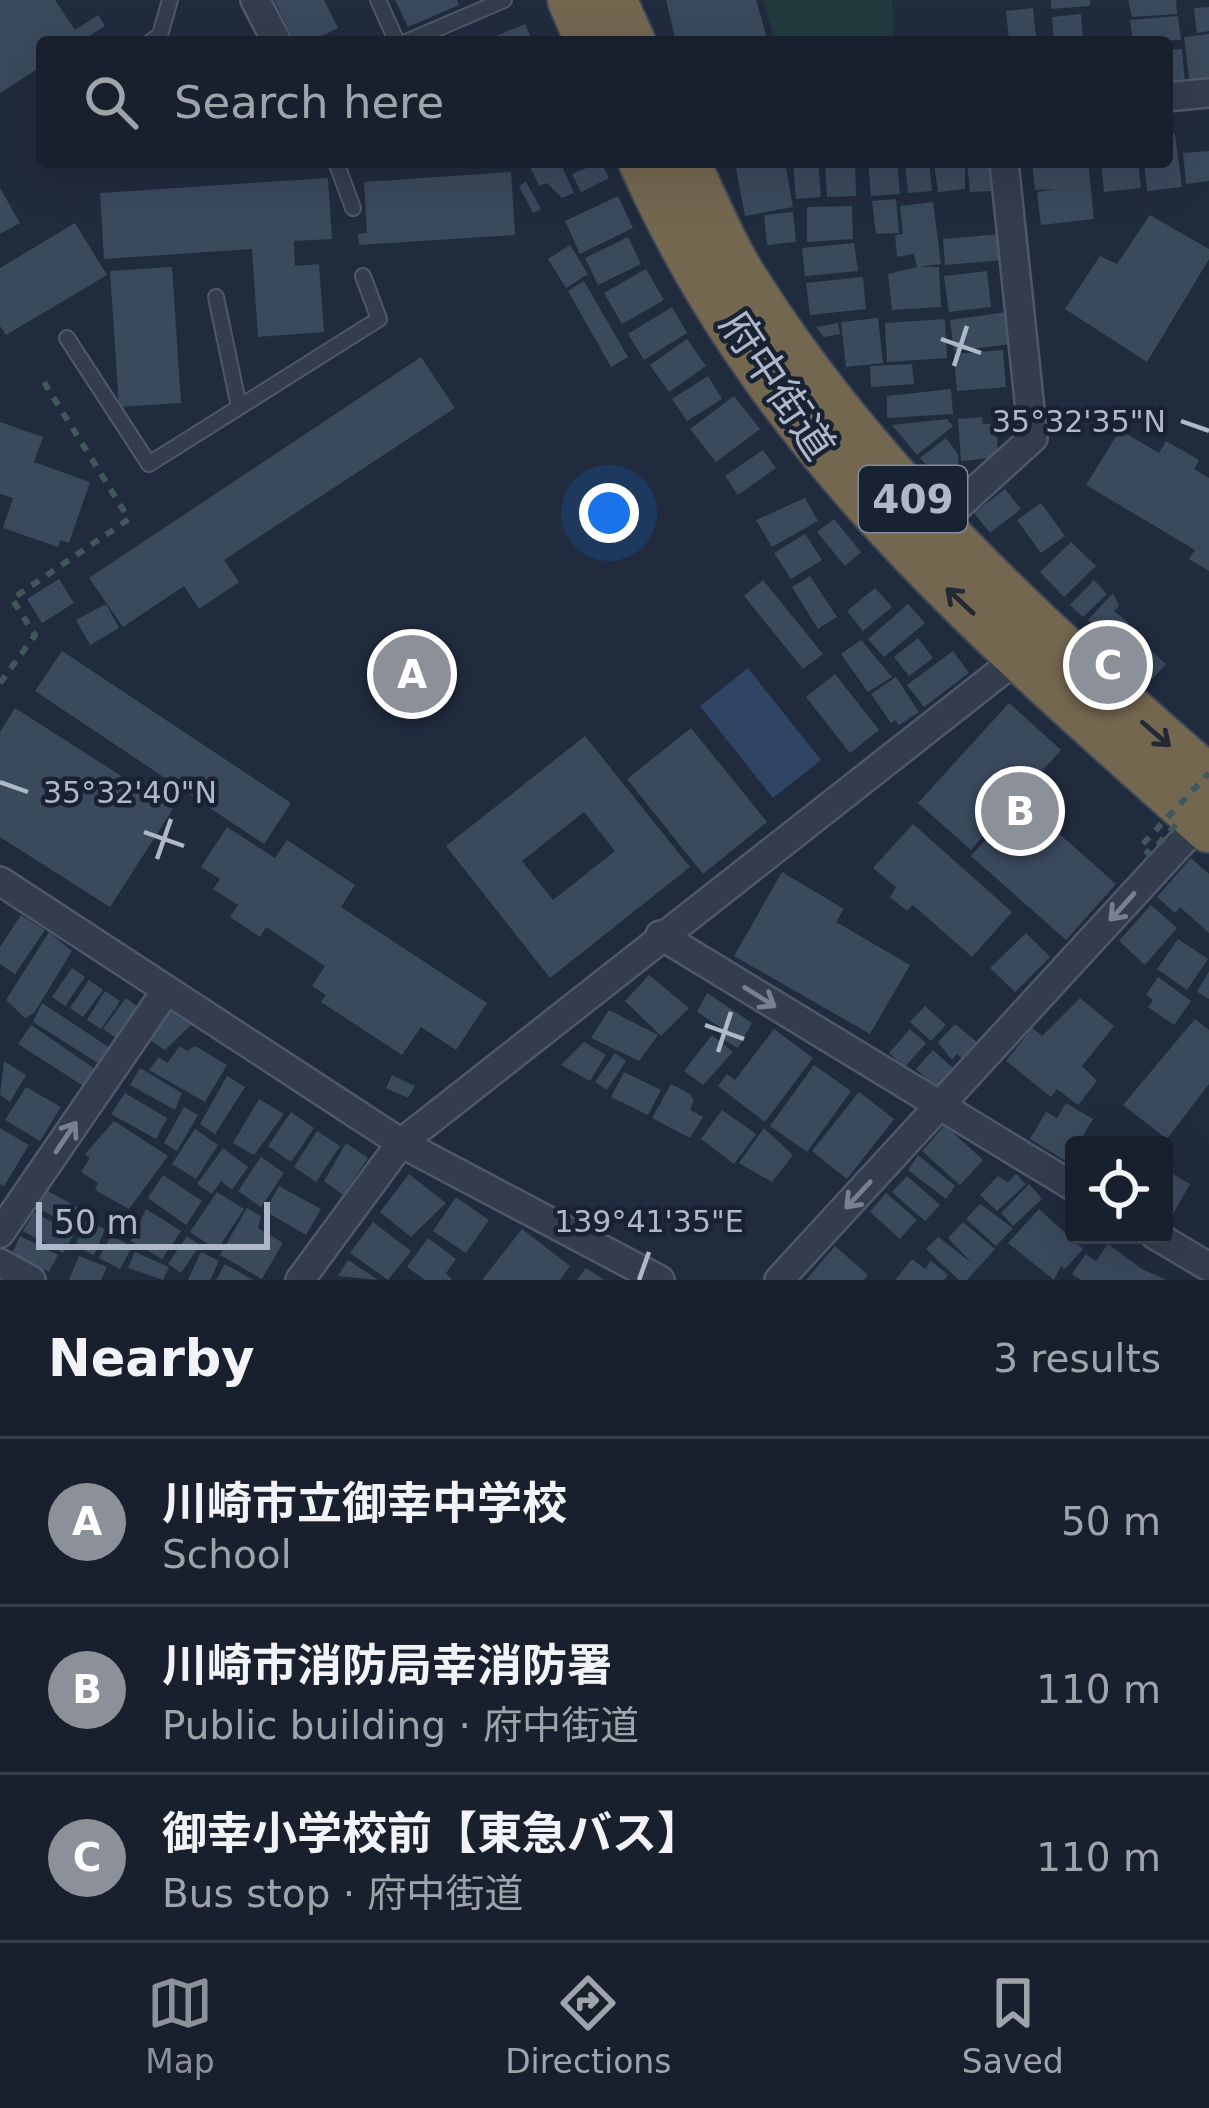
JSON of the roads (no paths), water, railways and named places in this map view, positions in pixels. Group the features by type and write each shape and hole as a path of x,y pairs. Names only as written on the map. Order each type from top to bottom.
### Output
{"highway":[{"path":"572,0 587,36"},
{"path":"612,0 628,36"},
{"name":"府中街道","path":"665,168 778,396 847,485 1029,642 1201,806"},
{"name":"府中街道","path":"666,168 812,382 1029,642"}],"street":[{"path":"256,0 274,36"},
{"path":"1173,96 1209,93"},
{"path":"936,526 1033,438 1005,168"},
{"path":"300,1280 401,1143 1029,642"},
{"path":"779,1280 939,1108 1201,806"},
{"path":"0,881 401,1143 656,1279"},
{"path":"660,935 1065,1182"},
{"path":"0,1233 166,992"},
{"path":"1170,1244 1209,1267"},
{"path":"0,1263 31,1280"}],"lane":[{"path":"158,36 170,0"},
{"path":"378,0 398,36"},
{"path":"416,36 504,0"},
{"path":"338,168 353,208"},
{"path":"68,338 149,464 379,319 363,276"},
{"path":"216,297 239,407"}],"water":[{"path":"748,668 821,760 773,798 700,706"}],"place":[{"name":"御幸小学校前【東急バス】","path":"1108,665"},
{"name":"川崎市立御幸中学校","path":"412,674"},
{"name":"川崎市消防局幸消防署","path":"1020,811"}]}
